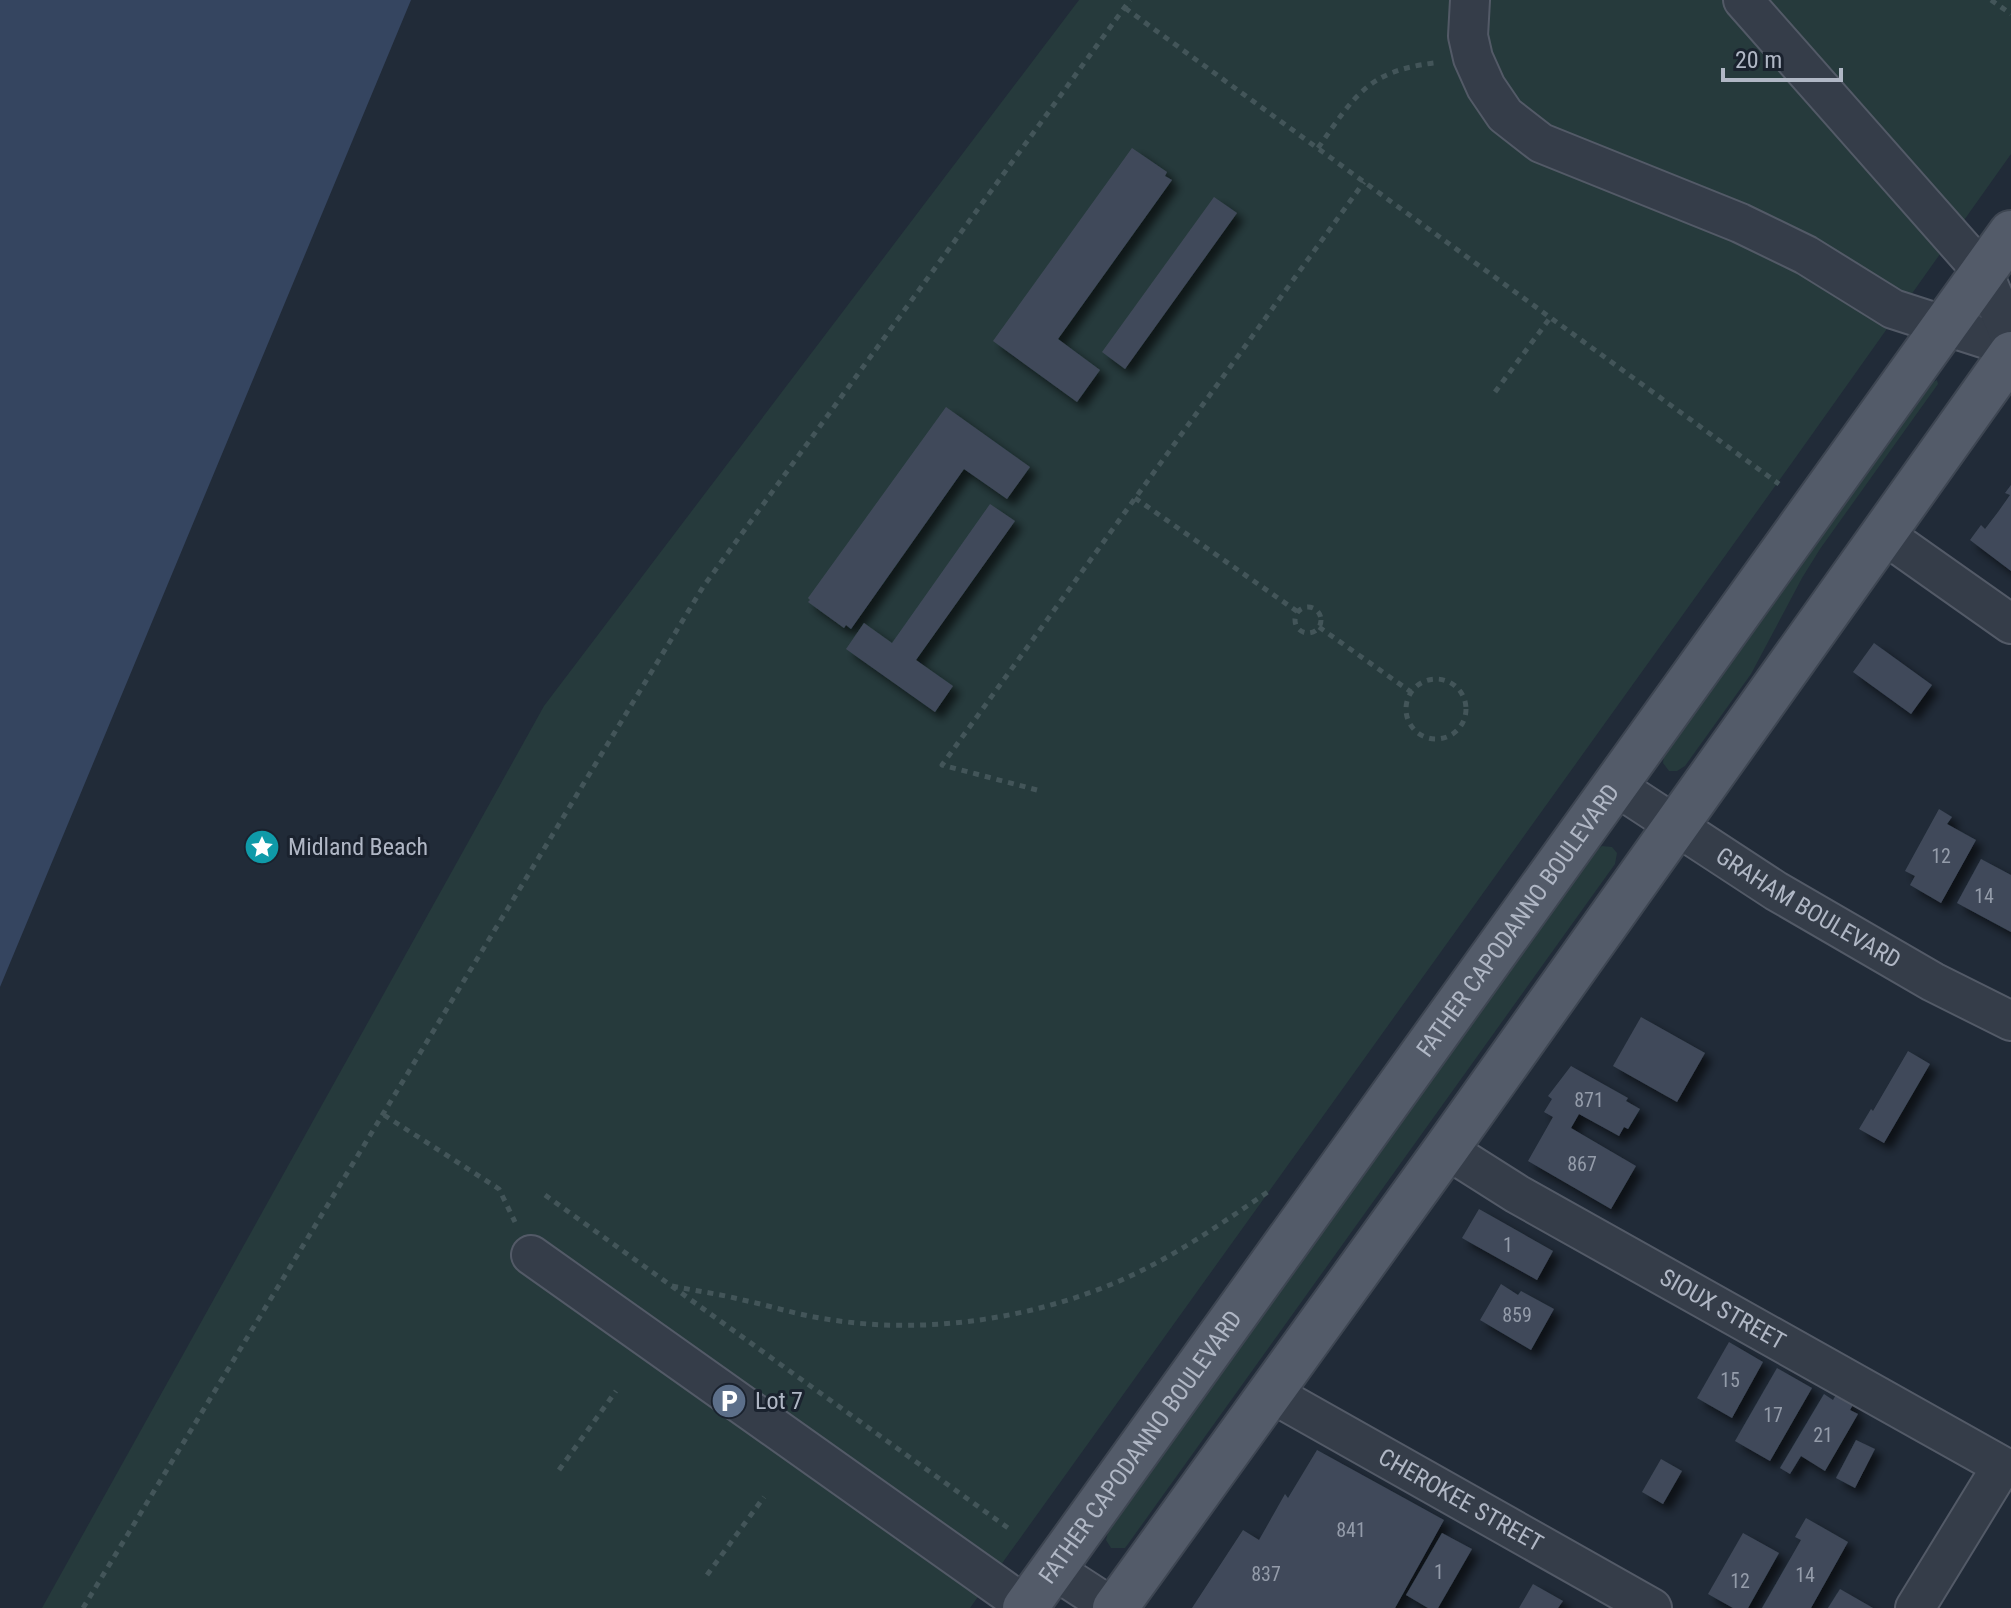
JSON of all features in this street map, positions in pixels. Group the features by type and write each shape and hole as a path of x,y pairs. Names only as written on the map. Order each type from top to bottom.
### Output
{"main road":[{"name":"FATHER CAPODANNO BOULEVARD","path":"1026,1607 2011,233"},
{"path":"1114,1608 1446,1149 2011,354"}],"street":[{"path":"1470,0 1468,36 1473,58 1486,87 1505,115 1541,143 1740,223 1806,255 1893,309 2011,347"},
{"path":"1743,0 1983,272 2011,338"},
{"path":"1882,533 2011,624"},
{"name":"GRAHAM BOULEVARD","path":"1614,785 1776,891 1933,982 2011,1021"},
{"name":"SIOUX STREET","path":"1446,1149 1517,1194 2002,1466 1915,1608"},
{"path":"531,1255 1026,1607"},
{"name":"CHEROKEE STREET","path":"1271,1393 1652,1608"},
{"path":"1053,1569 1114,1608"}],"path":[{"path":"83,1608 703,587 1130,0"},
{"path":"1991,0 2011,14"},
{"path":"1125,8 1783,487"},
{"path":"1318,148 1351,101 1375,79 1409,66 1439,62"},
{"path":"1037,790 942,765 1364,182"},
{"path":"1495,392 1550,318"},
{"path":"1135,498 1298,612"},
{"path":"1306,606 1315,608 1321,618 1319,627 1314,631 1301,630 1296,623 1298,612 1306,606"},
{"path":"1319,627 1411,692"},
{"path":"1429,680 1449,681 1463,695 1466,705 1462,724 1447,737 1428,737 1419,733 1408,718 1406,709 1411,692 1429,680"},
{"path":"384,1115 499,1189 531,1255"},
{"path":"672,1286 863,1324 910,1325 987,1319 1054,1305 1118,1282 1191,1244 1283,1182"},
{"path":"545,1195 1008,1528"},
{"path":"559,1470 616,1391"},
{"path":"707,1575 764,1497"}],"green space":[{"name":"Midland Beach","path":"1079,0 2011,0 2011,154 970,1608 42,1608 544,706"},
{"path":"1937,380 1938,384 1820,549 1751,674 1685,766 1669,771 1663,763 1664,754"},
{"path":"1602,846 1612,847 1617,853 1615,864 1128,1544 1125,1548 1111,1548 1106,1540 1108,1532 1595,851"}],"water":[{"path":"0,0 411,0 0,987"}],"building":[{"path":"1132,148 1167,172 1165,176 1172,180 1058,339 1100,370 1077,402 993,341"},
{"path":"1214,197 1237,213 1125,369 1102,352"},
{"path":"946,407 1030,467 1007,499 964,469 851,629 846,625 844,628 808,602 808,598"},
{"path":"2011,485 2011,571 1970,540 1981,525 1985,529 1998,512 2010,495 2005,493"},
{"path":"990,504 1015,521 916,660 953,686 935,712 846,649 864,623 892,643"},
{"path":"1874,643 1932,685 1911,714 1853,672"},
{"path":"1939,809 1952,817 1947,824 1976,840 1941,903 1910,885 1915,876 1905,871"},
{"path":"1981,859 2011,875 2011,932 1957,903"},
{"path":"1641,1017 1705,1053 1677,1102 1613,1066"},
{"path":"1908,1051 1930,1064 1884,1143 1859,1129"},
{"path":"1571,1066 1628,1098 1626,1101 1640,1109 1628,1129 1624,1127 1619,1136 1579,1114 1571,1128 1636,1166 1611,1209 1528,1161 1553,1117 1544,1112 1552,1099 1548,1096"},
{"path":"1479,1209 1553,1251 1537,1280 1462,1238"},
{"path":"1501,1284 1518,1295 1521,1291 1554,1309 1531,1350 1480,1320"},
{"path":"1729,1342 1763,1362 1732,1418 1697,1398"},
{"path":"1777,1368 1812,1388 1770,1461 1735,1441"},
{"path":"1837,1393 1854,1403 1850,1410 1858,1414 1825,1471 1801,1456 1790,1474 1780,1468 1824,1394 1833,1400"},
{"path":"1856,1440 1875,1449 1855,1488 1836,1478"},
{"path":"1317,1450 1444,1520 1395,1608 1192,1608 1243,1530 1259,1540 1285,1494 1288,1498"},
{"path":"1661,1459 1682,1471 1663,1504 1642,1492"},
{"path":"1806,1518 1848,1542 1811,1608 1762,1608 1801,1540 1795,1537"},
{"path":"1442,1533 1472,1549 1438,1608 1428,1608 1406,1595"},
{"path":"1743,1533 1779,1553 1748,1608 1733,1608 1708,1594"},
{"path":"1533,1584 1563,1601 1558,1608 1519,1608"},
{"path":"1840,1589 1873,1608 1828,1608"}],"place":[{"name":"Midland Beach","path":"262,847"},
{"name":"Lot 7","path":"729,1401"}]}
